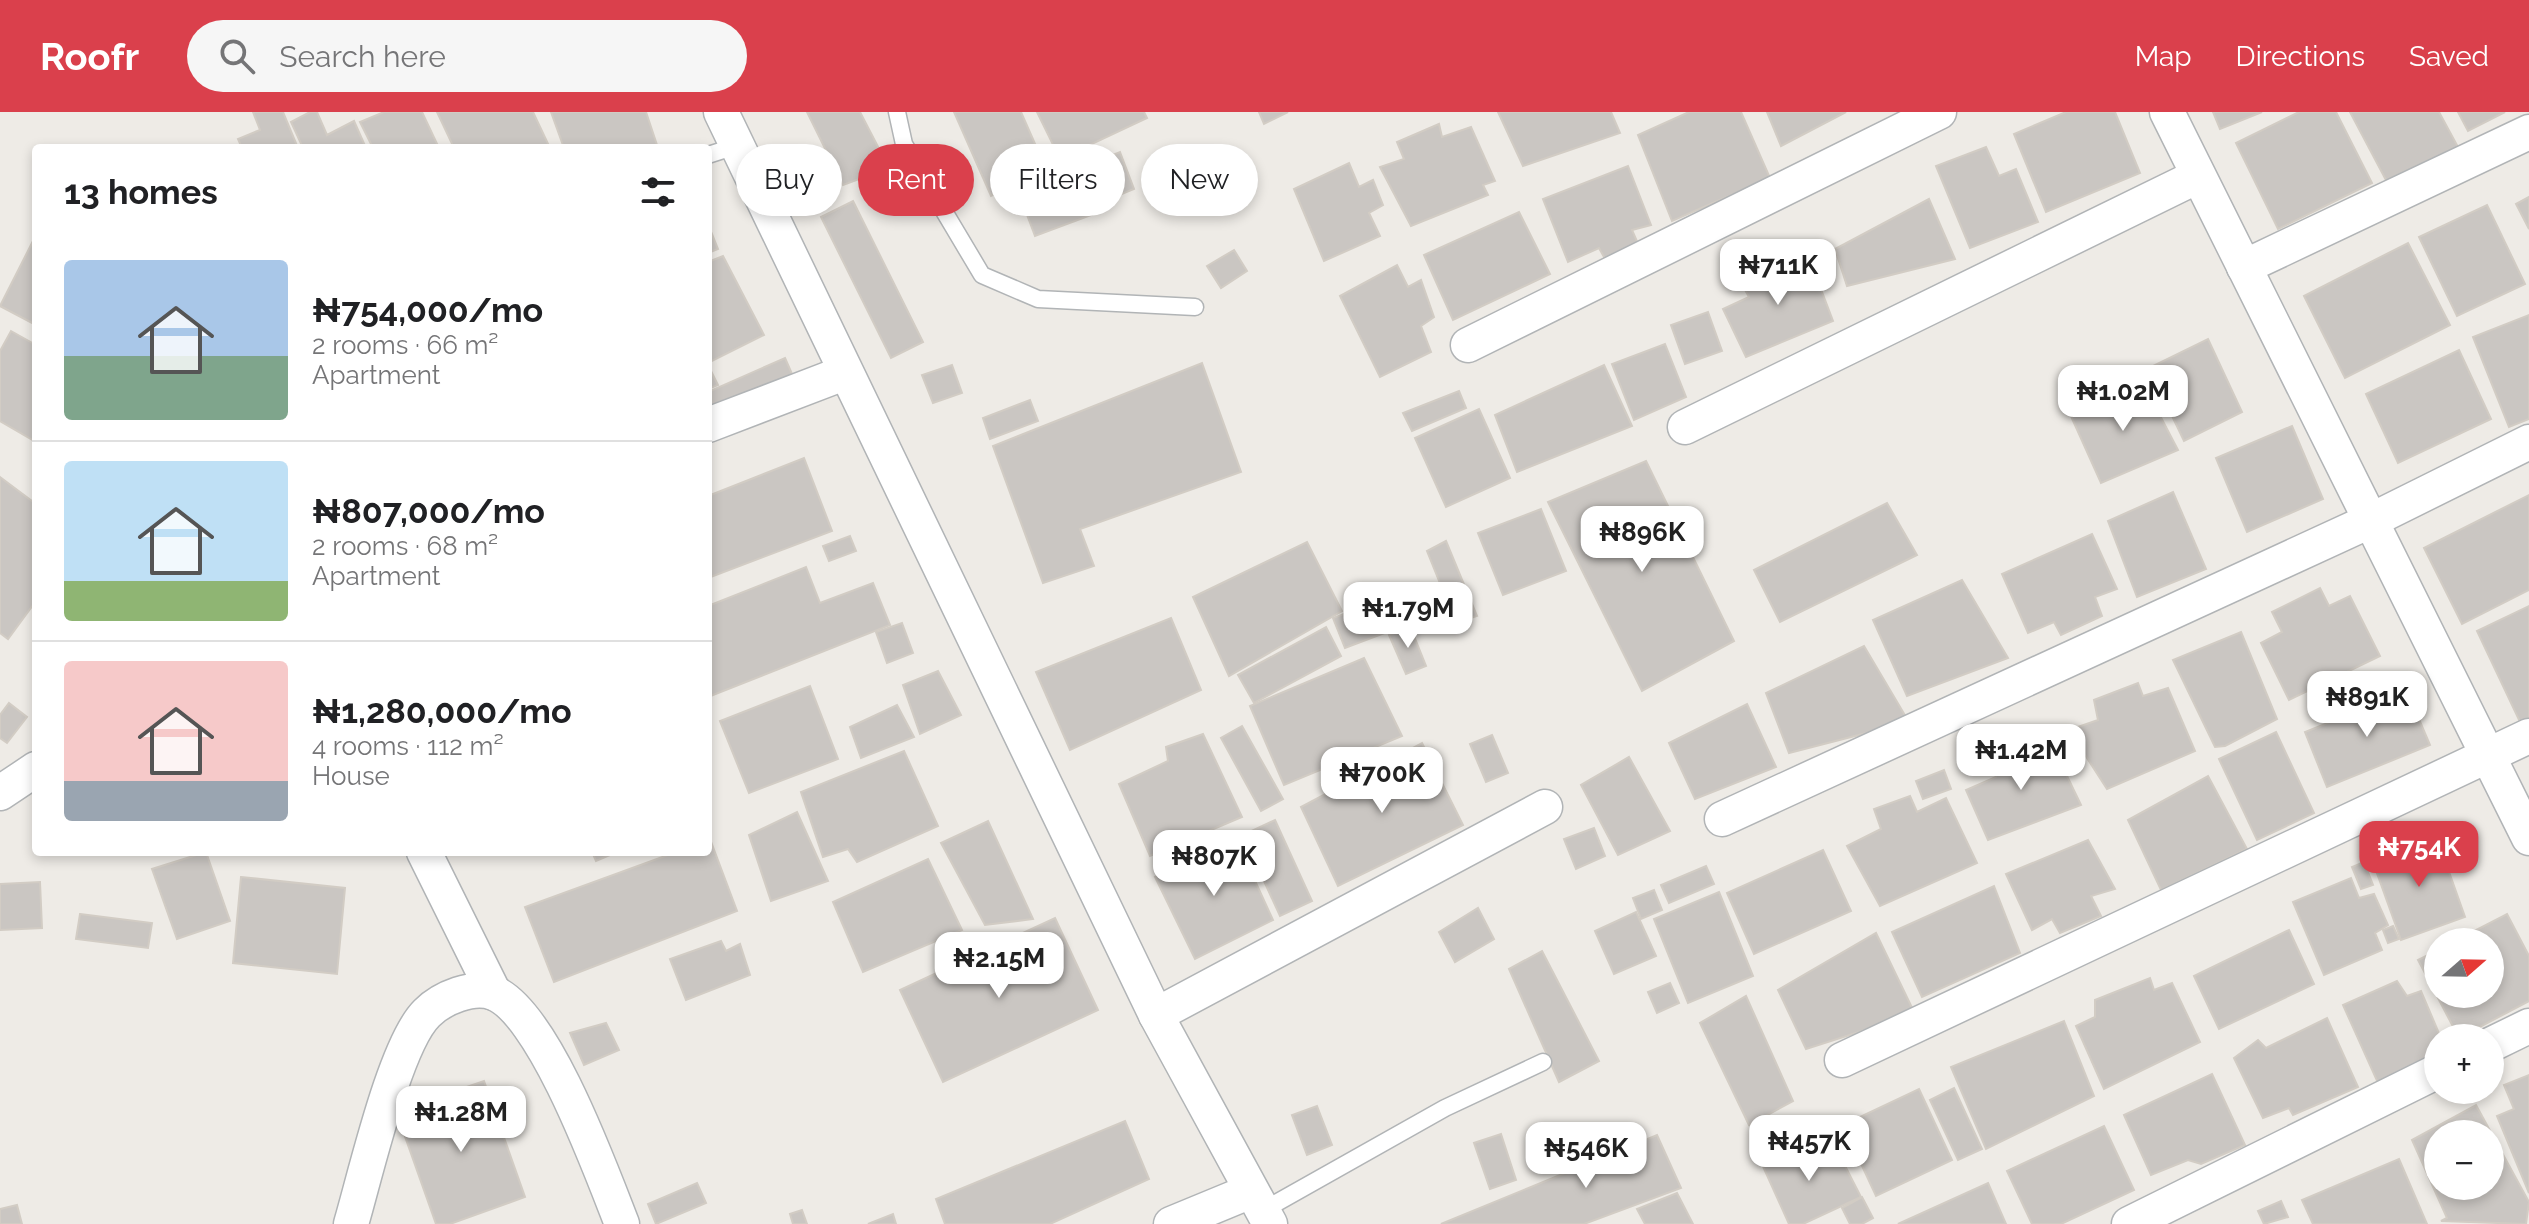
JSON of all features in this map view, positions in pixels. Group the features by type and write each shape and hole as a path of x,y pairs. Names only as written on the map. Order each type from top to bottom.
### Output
{"street":[{"path":"721,112 722,150 844,373 1156,1015 1261,1208 1171,1224"},
{"path":"1468,345 1939,112"},
{"path":"2167,112 2529,838"},
{"path":"2244,267 2529,132"},
{"path":"1685,427 2198,176"},
{"path":"712,423 844,373"},
{"path":"1722,819 2372,520 2529,442"},
{"path":"1842,1060 2529,736"},
{"path":"0,793 32,772"},
{"path":"1156,1015 1545,807"},
{"path":"426,856 494,993 525,1019 558,1077 594,1152 622,1224"},
{"path":"351,1224 405,1049 427,1013 462,992 494,993"},
{"path":"2504,1038 2529,1026"},
{"path":"2129,1224 2424,1078"}],"lane":[{"path":"897,112 904,144 982,275 1038,299 1195,307"},
{"path":"1261,1208 1445,1108 1543,1062"}],"building":[{"path":"253,112 283,112 296,144 240,144 238,139 260,130"},
{"path":"310,112 317,112 327,135 354,121 364,144 301,144 291,122"},
{"path":"384,112 422,112 437,144 371,144 360,122"},
{"path":"437,112 533,112 548,144 452,144"},
{"path":"551,112 646,112 657,144 563,144"},
{"path":"807,112 860,112 877,144 858,144 858,179 843,185 842,144 823,144"},
{"path":"954,112 1021,112 1035,144 990,144 990,194 974,157 974,144 968,144"},
{"path":"1037,112 1144,112 1147,118 1092,144 1053,144"},
{"path":"1259,112 1288,112 1264,124"},
{"path":"1498,112 1611,112 1620,133 1523,166"},
{"path":"1689,112 1741,112 1770,178 1672,221 1638,135"},
{"path":"1767,112 1846,112 1781,146"},
{"path":"2066,112 2115,112 2140,173 2046,212 2014,134"},
{"path":"2213,112 2262,112 2220,129"},
{"path":"2299,112 2336,112 2372,183 2278,229 2236,143"},
{"path":"2350,112 2439,112 2458,147 2388,184"},
{"path":"2458,112 2505,112 2468,131"},
{"path":"1439,124 1442,137 1471,127 1495,181 1483,185 1488,195 1411,226 1380,167 1404,159 1397,142"},
{"path":"1986,147 1999,176 2016,169 2038,222 1970,248 1936,166"},
{"path":"1349,163 1359,187 1373,180 1383,205 1369,213 1380,236 1324,261 1294,189"},
{"path":"1125,165 1134,189 1125,193"},
{"path":"1628,166 1651,225 1632,230 1642,253 1609,266 1599,248 1568,262 1543,199"},
{"path":"2529,197 2529,229 2516,204"},
{"path":"1929,199 1955,259 1847,286 1835,249"},
{"path":"853,201 923,342 891,358 821,217 842,216 842,206"},
{"path":"2487,205 2525,284 2457,316 2419,237"},
{"path":"1519,212 1550,274 1453,320 1424,255"},
{"path":"1028,216 1089,216 1035,236"},
{"path":"712,234 718,249 712,251"},
{"path":"32,243 32,323 0,306"},
{"path":"2408,243 2450,325 2345,378 2304,296"},
{"path":"1234,250 1247,271 1221,288 1207,266"},
{"path":"723,256 764,335 712,361 712,260"},
{"path":"1788,258 1791,267 1811,263 1833,321 1746,357 1723,309 1749,297 1739,279"},
{"path":"1397,265 1408,287 1421,280 1434,317 1421,326 1431,352 1380,377 1340,296"},
{"path":"1708,312 1722,351 1685,364 1671,325"},
{"path":"2529,315 2529,419 2509,427 2473,337"},
{"path":"11,331 32,343 32,440 0,421 0,351"},
{"path":"2208,339 2242,412 2184,441 2149,368"},
{"path":"1665,344 1686,397 1634,420 1612,364"},
{"path":"2459,350 2491,419 2398,463 2366,394"},
{"path":"785,358 796,383 715,419 712,390"},
{"path":"1202,363 1241,472 1080,529 1094,566 1043,583 993,446"},
{"path":"952,365 962,393 933,403 922,375"},
{"path":"1604,365 1632,426 1517,472 1495,415"},
{"path":"712,373 718,385 712,387"},
{"path":"2144,385 2178,450 2101,483 2070,414"},
{"path":"1459,391 1466,408 1412,431 1403,413"},
{"path":"1030,400 1038,421 990,439 983,418"},
{"path":"1479,409 1510,478 1446,507 1415,438"},
{"path":"2292,426 2323,499 2247,532 2216,458"},
{"path":"804,458 832,531 712,576 712,494"},
{"path":"1646,461 1734,641 1642,691 1548,502"},
{"path":"0,477 32,501 32,606 8,639 0,633"},
{"path":"2173,492 2206,569 2137,597 2108,521"},
{"path":"2529,495 2529,590 2462,624 2424,548"},
{"path":"1887,503 1917,555 1780,622 1754,570"},
{"path":"1541,509 1566,571 1503,595 1478,533"},
{"path":"2092,534 2117,589 2095,597 2102,616 2061,635 2054,622 2028,633 2002,574"},
{"path":"850,536 856,551 829,561 823,546"},
{"path":"1446,541 1477,616 1456,623 1427,551"},
{"path":"1307,542 1342,611 1229,676 1193,597"},
{"path":"806,567 820,603 873,583 890,625 712,695 712,604"},
{"path":"1962,580 2008,658 1907,696 1873,620"},
{"path":"2320,588 2329,606 2350,596 2380,656 2289,700 2261,643 2282,632 2272,612"},
{"path":"1395,595 1406,625 1345,648 1333,618"},
{"path":"2529,606 2529,718 2520,722 2477,631"},
{"path":"1171,618 1201,690 1070,750 1036,672"},
{"path":"902,623 913,653 887,663 876,632"},
{"path":"1410,626 1426,666 1406,674 1389,635"},
{"path":"1326,627 1341,656 1254,703 1238,675"},
{"path":"2241,632 2277,719 2225,746 2215,747 2173,660"},
{"path":"1864,646 1909,722 1789,753 1766,693"},
{"path":"1364,658 1402,736 1284,785 1250,706"},
{"path":"938,671 961,715 920,734 903,685"},
{"path":"2138,683 2143,696 2168,688 2195,751 2107,789 2069,730 2098,720 2094,700"},
{"path":"810,686 838,759 749,793 720,721"},
{"path":"2407,691 2430,745 2327,787 2305,732"},
{"path":"9,703 27,717 7,743 0,738 0,715"},
{"path":"1747,704 1776,767 1695,799 1669,743"},
{"path":"897,705 914,737 861,758 850,727"},
{"path":"1242,726 1283,799 1261,811 1221,738"},
{"path":"2276,732 2314,813 2257,840 2219,759"},
{"path":"1203,734 1242,817 1150,856 1119,784 1168,761 1166,747"},
{"path":"1492,735 1508,773 1486,782 1470,744"},
{"path":"2019,742 2027,762 2056,753 2081,805 1988,840 1966,790 1996,777 1990,753"},
{"path":"1422,743 1463,825 1338,886 1301,807"},
{"path":"904,751 938,826 857,862 848,849 823,857 801,792"},
{"path":"1629,757 1670,831 1618,855 1581,785"},
{"path":"1944,770 1951,789 1923,799 1916,781"},
{"path":"2208,776 2247,849 2161,890 2128,820"},
{"path":"1910,796 1917,812 1946,798 1977,863 1880,906 1847,846 1881,829 1874,809"},
{"path":"797,812 828,881 771,901 749,835"},
{"path":"1275,820 1312,901 1280,916 1243,835"},
{"path":"988,821 1033,919 985,925 941,843"},
{"path":"1594,828 1605,856 1576,869 1564,839"},
{"path":"1235,837 1273,920 1195,959 1155,877"},
{"path":"2437,838 2465,917 2434,928 2424,928 2424,932 2401,940 2373,862"},
{"path":"2088,840 2115,889 2091,896 2101,916 2060,933 2052,919 2032,930 2006,874"},
{"path":"712,844 737,911 554,982 525,907 665,856 712,856"},
{"path":"1823,850 1851,911 1754,954 1727,893"},
{"path":"193,856 207,856 230,921 177,939 152,869"},
{"path":"928,859 962,930 863,972 833,902"},
{"path":"2364,862 2373,885 2361,889 2352,867"},
{"path":"1706,866 1714,884 1669,903 1661,885"},
{"path":"241,877 345,888 337,974 233,963"},
{"path":"2351,878 2359,898 2374,894 2388,925 2375,933 2382,950 2324,975 2293,902"},
{"path":"40,882 42,928 0,930 0,884"},
{"path":"1994,886 2020,953 1922,997 1892,932"},
{"path":"1654,890 1662,910 1641,919 1633,898"},
{"path":"1719,892 1753,976 1688,1003 1654,919"},
{"path":"1478,908 1494,939 1455,962 1439,932"},
{"path":"1636,912 1656,956 1614,974 1595,931"},
{"path":"80,914 152,923 148,948 76,939"},
{"path":"2507,914 2529,956 2529,1001 2485,1024 2452,1024 2443,1008 2504,1008 2504,928 2480,928"},
{"path":"1055,918 1098,1010 943,1082 900,990"},
{"path":"2393,926 2399,939 2388,943 2383,930"},
{"path":"2289,930 2314,984 2219,1029 2194,976"},
{"path":"1876,933 1915,1014 1806,1049 1778,990"},
{"path":"721,941 726,951 740,944 750,975 686,1000 670,959"},
{"path":"1542,951 1599,1061 1559,1082 1509,969"},
{"path":"2424,957 2424,971 2418,960"},
{"path":"2150,978 2154,990 2172,983 2200,1042 2104,1089 2076,1026 2095,1017 2095,1000"},
{"path":"2397,981 2407,996 2421,991 2424,1008 2428,1008 2435,1024 2424,1024 2424,1060 2378,1083 2343,1005"},
{"path":"1670,983 1679,1003 1657,1013 1648,992"},
{"path":"1746,996 1793,1101 1749,1125 1700,1023"},
{"path":"2327,1018 2358,1087 2293,1115 2289,1108 2263,1118 2234,1058 2258,1040 2266,1048"},
{"path":"2064,1021 2094,1096 1986,1149 1951,1067"},
{"path":"606,1023 619,1050 584,1065 570,1033"},
{"path":"2212,1074 2245,1145 2201,1164 2188,1160 2151,1175 2124,1115"},
{"path":"2529,1075 2529,1193 2504,1133 2504,1120 2499,1120 2497,1116 2514,1109 2504,1085"},
{"path":"484,1081 525,1197 450,1224 436,1224 396,1111"},
{"path":"1954,1088 1982,1149 1958,1160 1930,1100"},
{"path":"1919,1089 1952,1160 1876,1196 1843,1125"},
{"path":"2476,1105 2484,1120 2449,1120"},
{"path":"1317,1106 1332,1145 1307,1155 1292,1115"},
{"path":"1125,1121 1149,1179 1050,1224 945,1224 936,1199"},
{"path":"2104,1126 2134,1190 2061,1224 2032,1224 2007,1171"},
{"path":"1830,1130 1839,1153 1827,1158 1818,1136"},
{"path":"2424,1133 2424,1167 2412,1140"},
{"path":"1501,1134 1516,1180 1490,1189 1474,1143"},
{"path":"1657,1135 1681,1188 1584,1224 1441,1224"},
{"path":"1816,1139 1827,1160 1840,1156 1861,1197 1803,1224 1789,1224 1761,1162"},
{"path":"2504,1156 2529,1202 2526,1224 2441,1221 2447,1218 2439,1200 2504,1200"},
{"path":"2399,1159 2427,1224 2313,1224 2302,1200"},
{"path":"697,1183 706,1203 656,1224 648,1204"},
{"path":"1988,1183 2006,1224 1898,1224"},
{"path":"1677,1193 1693,1224 1645,1224 1637,1209"},
{"path":"1862,1197 1873,1218 1862,1224 1850,1224 1842,1208"},
{"path":"2281,1201 2288,1217 2264,1224 2258,1211"},
{"path":"17,1205 22,1224 0,1224 0,1209"},
{"path":"802,1210 807,1224 793,1224 790,1214"},
{"path":"893,1214 896,1224 868,1224"}]}
